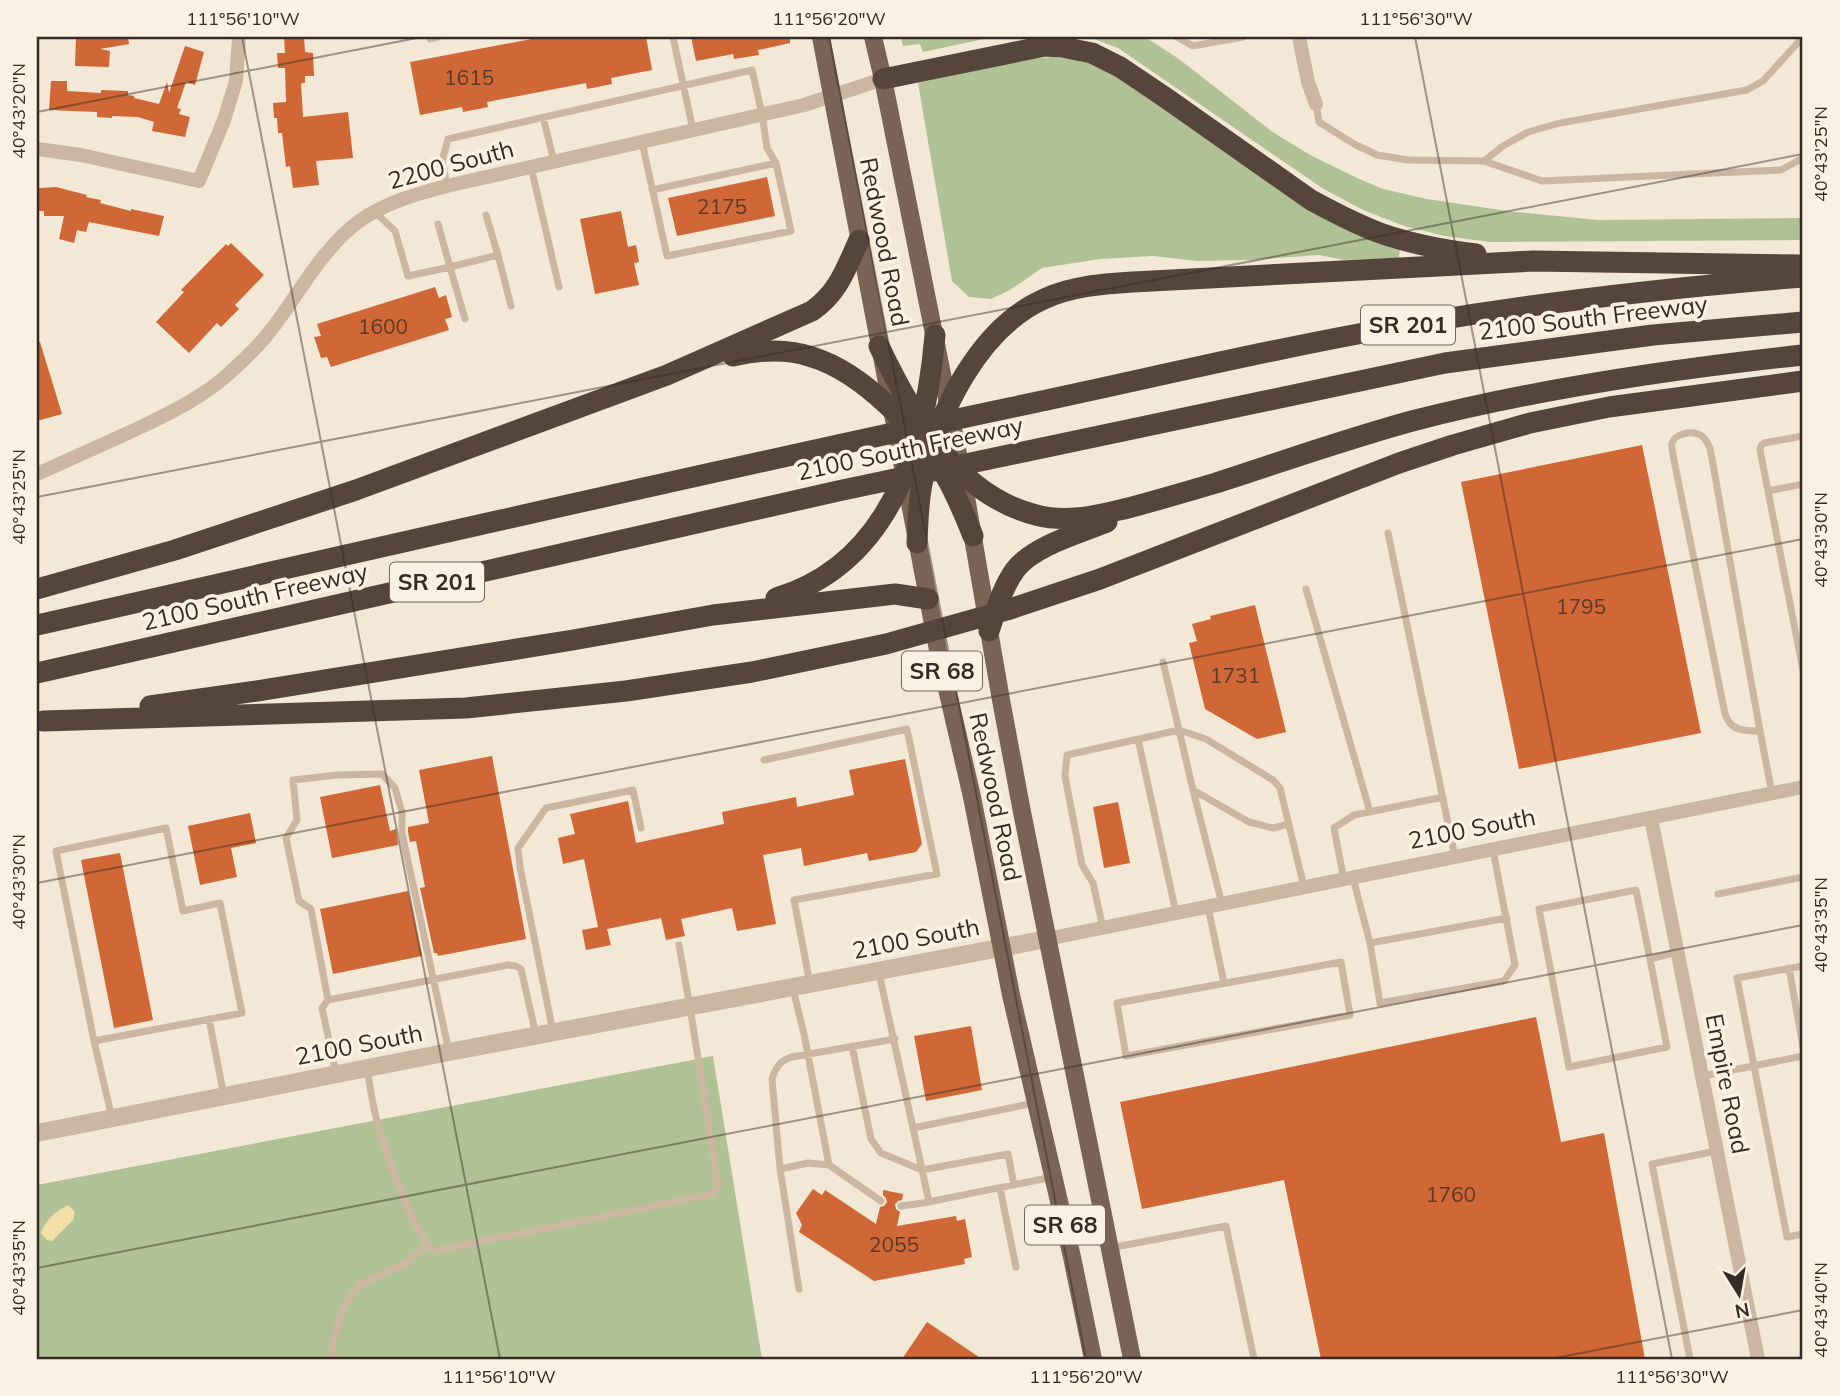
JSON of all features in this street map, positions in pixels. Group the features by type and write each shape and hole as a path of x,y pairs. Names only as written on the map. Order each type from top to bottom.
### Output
{"highway":[{"path":"883,79 1045,46 1092,53 1120,67 1166,97 1311,200 1344,217 1379,233 1426,246 1533,261"},
{"path":"667,376 813,311 835,290 859,240"},
{"path":"713,615 786,596 817,582 856,551 887,509 926,439 949,407 962,379 988,343 1008,322 1037,302 1074,289 1133,282 1533,261 1803,265"},
{"name":"2100 South Freeway","path":"37,625 832,446 1278,350 1425,322 1532,306 1803,277"},
{"name":"2100 South Freeway","path":"37,673 838,491 1445,363 1653,335 1803,322"},
{"path":"917,543 935,335"},
{"path":"879,346 951,486 973,536"},
{"path":"37,589 175,550 307,508 667,376 715,360 756,351 796,353 813,357 849,374 873,392 981,489 1029,514 1051,518 1082,518 1161,500 1373,433 1456,410 1599,382 1745,361 1803,357"},
{"path":"40,722 466,708 626,691 752,672 886,644 1007,610 1100,579 1409,460 1530,423 1609,407 1803,381"},
{"path":"989,631 1009,581 1024,560 1052,545 1161,500"},
{"path":"40,722 257,691 713,615 895,594 928,599"}],"main road":[{"name":"Redwood Road","path":"821,37 928,599 1093,1359"},
{"name":"Redwood Road","path":"873,37 935,335 1017,787 1132,1359"}],"street":[{"path":"37,149 81,155 199,181 224,120 236,81 239,37"},
{"path":"1299,37 1308,82 1316,104"},
{"name":"2200 South","path":"37,474 172,412 202,395 224,378 271,330 339,239 358,222 375,212 410,196 447,186 804,105 883,79"},
{"name":"2100 South","path":"37,1133 1002,948 1803,787"},
{"name":"Empire Road","path":"1651,818 1758,1359"}],"lane":[{"path":"673,37 692,130"},
{"path":"1177,37 1193,46 1243,37"},
{"path":"1484,161 1528,132 1560,123 1746,90 1763,81 1803,37"},
{"path":"447,186 442,161 449,139 752,70 767,148 776,163 791,231 667,256 642,142"},
{"path":"1316,104 1319,122 1377,155 1408,160 1484,161 1542,181 1781,170 1803,158"},
{"path":"543,117 554,162"},
{"path":"652,190 776,163"},
{"path":"531,167 559,287"},
{"path":"375,212 395,231 408,276 498,255"},
{"path":"486,215 511,306"},
{"path":"438,224 465,320"},
{"path":"1760,731 1736,729 1728,723 1725,714 1673,455 1672,442 1677,436 1688,433 1705,438 1710,448 1772,794"},
{"path":"1803,436 1761,446 1803,670"},
{"path":"1768,491 1803,484"},
{"path":"1388,533 1455,858"},
{"path":"1306,589 1370,812"},
{"path":"1163,662 1193,790 1215,905 1224,983"},
{"path":"764,760 907,729 937,874 794,900 808,1054 829,1164"},
{"path":"1103,928 1093,883 1082,865 1065,776 1067,755 1179,730 1206,739 1273,780 1280,788 1304,888"},
{"path":"1138,739 1176,913"},
{"path":"328,1000 311,909 299,901 286,838 297,820 292,780 382,774 395,788 402,812 402,833 449,1052"},
{"path":"545,1034 518,848 546,808 633,790 641,828"},
{"path":"1193,790 1262,827 1273,828 1289,824"},
{"path":"1443,797 1354,816 1334,828 1370,943 1380,1003 1504,981 1515,965 1493,850"},
{"path":"94,1041 242,1013 220,903 183,911 166,828 56,851 94,1041 112,1118"},
{"path":"1718,894 1803,877"},
{"path":"1636,890 1650,959 1667,1046 1569,1067 1539,909 1636,890"},
{"path":"1370,943 1507,918"},
{"path":"367,1068 376,1116 400,1188 426,1245 434,1251 712,1194 718,1186 679,945"},
{"path":"1650,959 1678,952"},
{"path":"1341,962 1350,1015 1126,1056 1117,1003 1224,983 1341,962"},
{"path":"337,1074 322,1008 328,1000 433,979 508,965 516,966 521,969 545,1034"},
{"path":"1803,965 1737,978 1787,1237 1803,1234"},
{"path":"1789,968 1803,1047"},
{"path":"879,972 929,1202"},
{"path":"209,1019 224,1096"},
{"path":"799,1289 780,1169 772,1079 775,1068 792,1057 895,1039"},
{"path":"852,1046 871,1139 881,1153 922,1170 1008,1154 1014,1185"},
{"path":"1703,1076 1803,1056"},
{"path":"913,1128 1036,1103"},
{"path":"1690,1359 1652,1164 1717,1151"},
{"path":"780,1169 808,1163 829,1164 881,1201"},
{"path":"901,1206 1054,1177"},
{"path":"1000,1188 1016,1267"},
{"path":"1110,1248 1226,1226 1254,1359"},
{"path":"334,1359 332,1345 343,1307 360,1284 406,1263 426,1245"}],"green space":[{"path":"901,37 993,37 923,52 920,44 903,46"},
{"path":"1089,37 1148,39 1179,59 1274,133 1312,156 1383,189 1427,199 1507,211 1598,220 1803,218 1803,240 1490,242 1445,236 1404,226 1363,210 1322,188 1118,48"},
{"path":"1052,57 1095,63 1400,246 1399,258 1344,260 1319,255 1198,261 1153,256 1100,259 1042,268 1010,290 991,299 969,297 952,281 918,83 1017,60"},
{"path":"713,1056 762,1359 37,1359 37,1185"}],"sand":[{"path":"68,1205 75,1212 73,1220 52,1241 47,1240 41,1233 45,1224 55,1213"}],"building":[{"path":"76,37 128,37 129,44 100,49 110,51 109,67 75,66"},
{"path":"284,37 304,37 305,52 313,53 314,76 305,76 305,83 301,83 303,117 348,112 353,158 316,161 319,185 293,188 290,166 286,167 282,133 278,133 277,118 274,118 273,103 286,102 285,68 278,68 277,53 285,53"},
{"path":"542,37 646,37 652,70 611,78 612,84 587,89 586,83 487,102 488,107 463,112 462,107 420,115 410,62"},
{"path":"691,37 790,37 790,43 758,50 759,55 734,59 733,54 696,61"},
{"path":"185,46 204,52 195,85 186,82 177,108 181,109 179,114 190,117 185,137 152,131 154,122 138,117 97,117 97,112 49,110 51,81 67,81 67,91 128,91 128,95 134,98 159,104 167,82 169,93"},
{"path":"767,177 775,216 677,236 668,198"},
{"path":"56,187 101,200 100,203 164,216 159,236 89,222 86,232 77,230 74,243 59,239 64,216 44,216 44,211 37,211 39,188"},
{"path":"621,211 628,247 636,245 639,262 634,263 639,285 595,294 580,219"},
{"path":"231,243 264,275 235,305 239,309 221,327 217,323 189,353 156,322 184,292 181,290 226,244 228,246"},
{"path":"435,287 439,298 446,295 452,317 445,319 449,330 331,367 327,357 321,358 314,337 321,336 317,324"},
{"path":"37,342 40,342 62,414 37,421"},
{"path":"1642,445 1701,733 1519,769 1461,482"},
{"path":"1255,605 1286,732 1257,739 1205,709 1189,643 1197,641 1192,624 1211,619 1210,616"},
{"path":"492,756 526,939 438,956 434,953 420,888 425,887 416,841 410,842 408,832 408,827 429,823 419,770"},
{"path":"905,759 922,844 916,852 869,861 867,853 804,866 801,848 763,855 776,924 737,931 732,908 681,919 685,936 666,940 661,918 607,929 611,945 586,950 582,930 598,927 584,859 563,864 558,838 575,834 570,814 628,801 636,843 724,824 722,812 796,797 797,807 854,795 849,770"},
{"path":"380,785 390,831 396,829 398,845 332,858 320,797"},
{"path":"1118,802 1130,863 1104,868 1093,807"},
{"path":"250,813 256,843 231,848 237,877 200,885 188,826"},
{"path":"120,853 153,1020 114,1028 81,860"},
{"path":"408,891 422,956 333,974 320,909"},
{"path":"1536,1017 1561,1142 1604,1133 1645,1359 1321,1359 1284,1180 1142,1209 1120,1102"},
{"path":"971,1026 982,1090 926,1101 914,1036"},
{"path":"813,1189 822,1195 825,1190 876,1224 880,1207 887,1202 883,1190 903,1194 902,1200 895,1204 900,1212 897,1226 956,1216 957,1221 965,1219 972,1257 964,1259 965,1264 874,1281 799,1232 802,1225 796,1213"},
{"path":"927,1322 982,1359 902,1359"}]}
